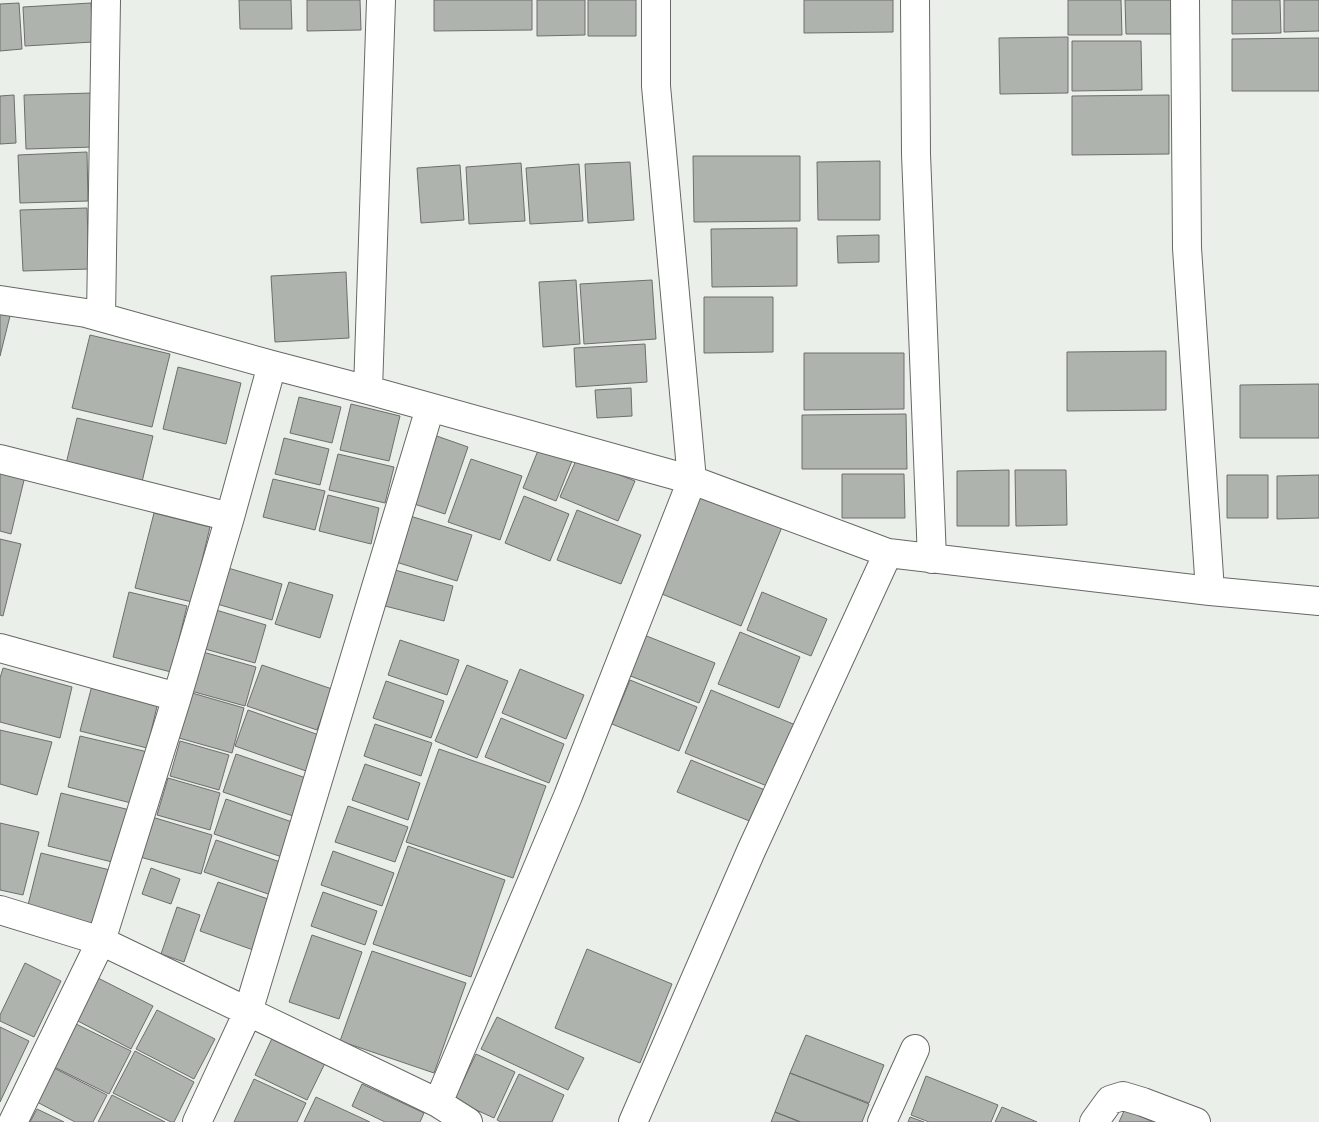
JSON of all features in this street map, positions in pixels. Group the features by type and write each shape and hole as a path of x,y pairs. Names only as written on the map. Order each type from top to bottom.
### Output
{"street":[{"path":"101,317 106,0"},
{"path":"368,390 382,0"},
{"path":"438,1103 568,796 692,480 656,86 656,0"},
{"path":"915,0 916,154 932,559"},
{"path":"1185,0 1187,248 1210,591"},
{"path":"0,300 86,313 692,480 888,553 1210,591 1319,600"},
{"path":"13,1122 101,941 177,697 272,365"},
{"path":"197,1122 248,1012 430,408"},
{"path":"0,459 230,517"},
{"path":"632,1122 751,851 888,553"},
{"path":"0,648 177,697"},
{"path":"0,910 101,941 438,1103 468,1122"},
{"path":"882,1122 915,1049"},
{"path":"1094,1122 1110,1100 1123,1096 1196,1122"}],"building":[{"path":"239,0 291,0 292,29 240,29"},
{"path":"307,0 360,0 361,30 307,31"},
{"path":"434,0 532,0 532,30 434,31"},
{"path":"537,0 585,0 585,35 537,36"},
{"path":"588,0 636,0 636,36 588,36"},
{"path":"804,0 893,0 893,32 804,33"},
{"path":"1068,0 1121,0 1122,35 1068,35"},
{"path":"1125,0 1179,0 1179,34 1126,34"},
{"path":"1232,0 1280,0 1281,33 1232,34"},
{"path":"1284,0 1319,0 1319,31 1284,32"},
{"path":"19,3 22,49 0,51 0,4"},
{"path":"91,3 93,42 25,46 23,7"},
{"path":"1068,37 1068,93 1000,94 999,38"},
{"path":"1319,38 1319,91 1232,91 1232,39"},
{"path":"1072,41 1141,41 1142,90 1072,91"},
{"path":"92,93 94,147 26,149 24,95"},
{"path":"14,95 16,143 0,144 0,96"},
{"path":"1169,95 1169,154 1072,155 1072,96"},
{"path":"87,152 88,201 20,203 18,155"},
{"path":"693,156 800,156 800,221 694,222"},
{"path":"880,161 880,220 818,220 817,162"},
{"path":"630,162 634,220 588,223 585,164"},
{"path":"521,163 525,221 469,224 466,167"},
{"path":"579,164 583,221 530,224 526,168"},
{"path":"460,165 464,220 421,223 417,168"},
{"path":"87,208 89,269 23,271 20,210"},
{"path":"797,228 797,286 712,287 711,229"},
{"path":"879,235 879,262 838,263 837,236"},
{"path":"346,272 349,338 275,342 271,276"},
{"path":"576,280 580,344 543,347 539,282"},
{"path":"652,280 656,339 584,344 580,284"},
{"path":"704,297 773,297 773,352 704,353"},
{"path":"0,310 11,312 0,356"},
{"path":"90,335 170,354 152,427 72,408"},
{"path":"645,344 647,382 576,387 574,348"},
{"path":"1166,351 1166,410 1067,411 1067,352"},
{"path":"804,353 904,353 904,409 804,410"},
{"path":"178,367 241,383 226,444 163,429"},
{"path":"1319,384 1319,438 1240,438 1240,385"},
{"path":"631,388 632,416 597,418 595,390"},
{"path":"299,397 341,407 332,443 290,433"},
{"path":"351,404 400,416 389,461 340,450"},
{"path":"906,414 907,469 802,469 802,415"},
{"path":"77,418 153,436 141,486 65,468"},
{"path":"431,434 468,447 445,514 408,502"},
{"path":"284,438 329,449 320,485 275,474"},
{"path":"541,443 574,456 556,501 523,488"},
{"path":"338,454 394,467 385,503 329,490"},
{"path":"577,458 635,481 618,521 560,497"},
{"path":"471,459 522,476 500,540 448,522"},
{"path":"0,470 25,476 11,534 0,531"},
{"path":"1009,470 1009,526 957,526 957,471"},
{"path":"1015,470 1066,470 1067,525 1016,526"},
{"path":"842,474 904,474 905,518 842,518"},
{"path":"1227,475 1268,475 1268,518 1227,518"},
{"path":"1319,475 1319,518 1277,519 1277,476"},
{"path":"273,479 325,491 315,530 263,517"},
{"path":"698,493 782,527 741,626 657,592"},
{"path":"328,495 379,508 371,544 319,531"},
{"path":"524,496 569,514 550,561 505,543"},
{"path":"577,510 641,535 621,584 557,560"},
{"path":"154,513 210,527 192,602 135,588"},
{"path":"410,516 472,535 457,581 396,562"},
{"path":"0,539 21,544 3,616 0,615"},
{"path":"228,568 282,584 272,620 217,604"},
{"path":"395,570 453,586 444,621 385,606"},
{"path":"289,582 333,595 320,638 275,624"},
{"path":"129,592 187,606 171,672 113,657"},
{"path":"762,592 827,619 811,656 747,630"},
{"path":"216,610 266,625 255,663 205,649"},
{"path":"740,632 800,657 779,708 718,684"},
{"path":"644,635 715,663 699,703 628,675"},
{"path":"400,640 459,660 447,695 388,675"},
{"path":"203,652 256,667 245,706 191,691"},
{"path":"262,665 332,689 317,730 247,706"},
{"path":"467,665 508,681 477,758 435,741"},
{"path":"3,668 72,687 60,738 0,722 0,678"},
{"path":"520,669 584,695 566,739 502,713"},
{"path":"94,678 160,694 147,748 80,731"},
{"path":"630,680 697,707 679,751 612,724"},
{"path":"386,681 444,701 431,738 373,718"},
{"path":"711,690 798,726 772,788 685,753"},
{"path":"192,693 244,708 232,753 179,738"},
{"path":"248,710 319,735 306,771 235,746"},
{"path":"501,718 564,744 549,783 485,757"},
{"path":"375,724 432,743 421,776 364,756"},
{"path":"0,730 52,742 37,795 0,784"},
{"path":"80,736 152,753 139,805 68,787"},
{"path":"180,741 229,755 219,790 170,776"},
{"path":"439,749 546,786 513,878 406,842"},
{"path":"236,754 306,778 293,816 223,792"},
{"path":"691,760 765,790 752,822 677,792"},
{"path":"365,764 420,783 408,820 352,800"},
{"path":"168,778 220,793 210,830 157,815"},
{"path":"61,793 138,812 124,865 48,846"},
{"path":"226,799 295,823 282,857 214,834"},
{"path":"348,806 408,827 395,862 335,842"},
{"path":"152,817 212,835 201,874 140,857"},
{"path":"0,823 39,832 23,895 0,890"},
{"path":"216,840 286,864 274,896 204,872"},
{"path":"408,846 505,880 471,977 373,944"},
{"path":"333,851 394,873 382,906 321,885"},
{"path":"41,853 118,872 105,928 27,909"},
{"path":"151,868 180,879 171,904 142,894"},
{"path":"218,882 274,901 256,951 200,931"},
{"path":"323,892 377,911 365,945 311,926"},
{"path":"177,907 200,915 184,962 161,954"},
{"path":"312,935 362,952 339,1019 289,1002"},
{"path":"587,949 672,984 640,1063 555,1028"},
{"path":"372,951 466,983 434,1073 340,1041"},
{"path":"25,963 61,981 34,1037 0,1021 0,1015"},
{"path":"98,978 153,1006 131,1049 76,1020"},
{"path":"157,1010 215,1039 194,1079 136,1049"},
{"path":"497,1017 584,1058 568,1090 481,1049"},
{"path":"74,1023 131,1051 109,1094 52,1066"},
{"path":"0,1027 29,1041 0,1102"},
{"path":"275,1032 328,1057 307,1100 255,1075"},
{"path":"806,1035 884,1065 869,1103 790,1073"},
{"path":"135,1051 194,1082 174,1122 113,1093"},
{"path":"476,1054 515,1072 494,1118 454,1100"},
{"path":"54,1068 107,1095 93,1122 75,1122 37,1102"},
{"path":"790,1073 869,1104 862,1122 801,1122 775,1112"},
{"path":"519,1074 564,1095 552,1122 501,1122 497,1120"},
{"path":"926,1076 998,1105 991,1122 929,1122 911,1115"},
{"path":"254,1079 306,1103 297,1122 234,1122"},
{"path":"362,1084 424,1113 420,1122 385,1122 352,1106"},
{"path":"112,1095 165,1122 98,1122"},
{"path":"316,1097 370,1122 304,1122"},
{"path":"1002,1107 1037,1122 995,1122"},
{"path":"37,1109 64,1122 30,1122"},
{"path":"1125,1109 1153,1122 1119,1122"},
{"path":"775,1112 800,1122 771,1122"},
{"path":"910,1117 924,1122 908,1122"}]}
